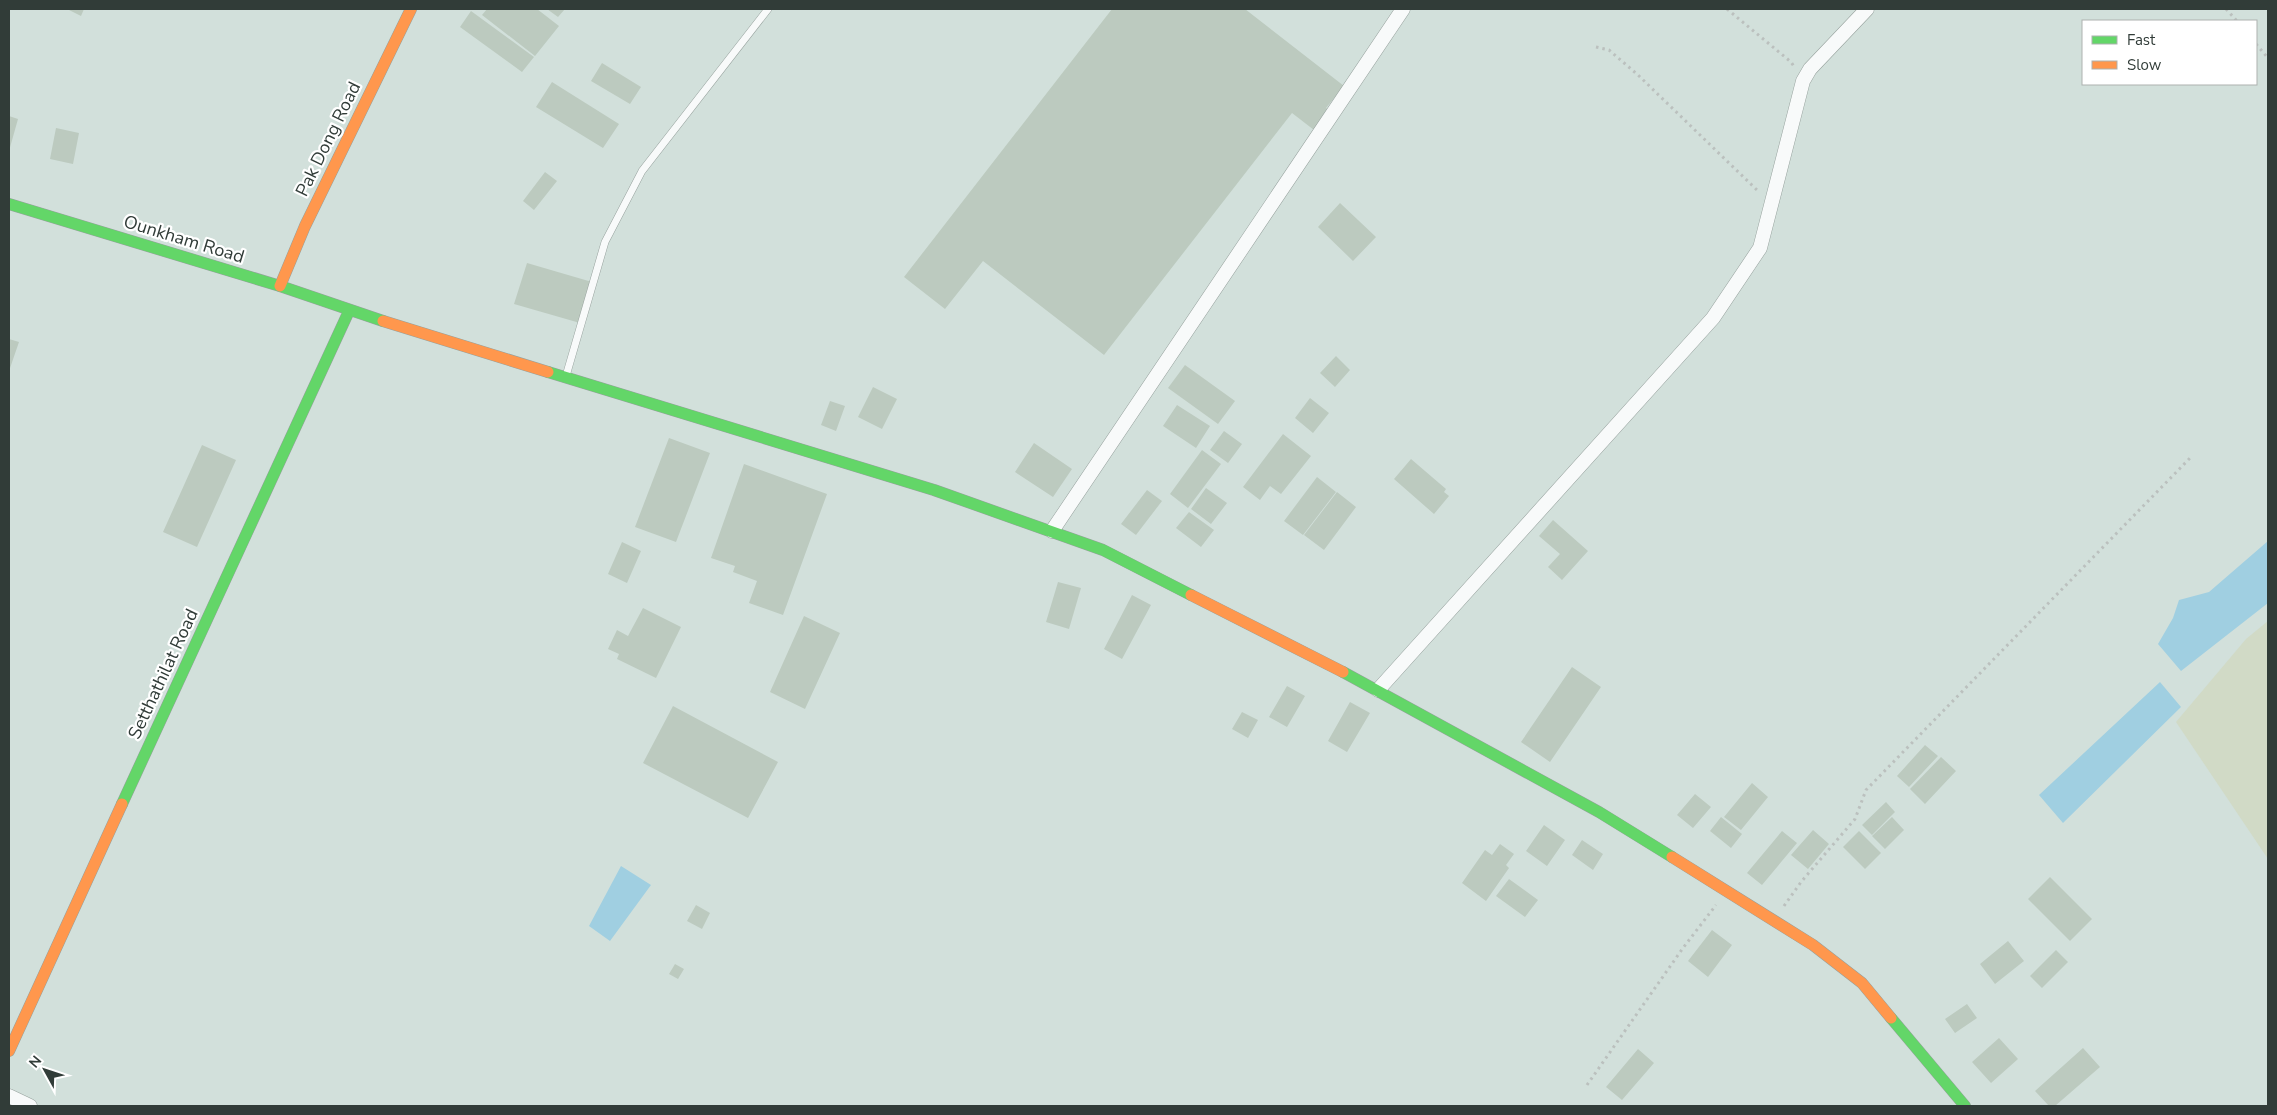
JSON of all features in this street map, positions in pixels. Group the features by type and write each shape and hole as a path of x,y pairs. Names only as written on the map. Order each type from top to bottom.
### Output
{"street":[{"name":"Pak Dong Road","path":"280,286 305,226 411,9"},
{"path":"1052,531 1403,9"},
{"path":"1378,690 1713,318 1760,248 1770,203 1803,81 1810,69 1867,9"},
{"name":"Ounkham Road","path":"9,204 280,286 349,311 934,490 1103,550 1378,690 1599,812 1813,945 1862,983 1965,1106"},
{"name":"Setthathilat Road","path":"9,1051 349,311"},
{"path":"9,1096 30,1106"}],"lane":[{"path":"566,376 606,242 642,171 768,9"}],"path":[{"path":"1727,9 1791,62 1803,81"},
{"path":"2226,9 2236,20"},
{"path":"2257,45 2268,58"},
{"path":"1596,47 1609,50 1638,75 1770,203"},
{"path":"1773,921 1801,882 1855,818 1866,790 2192,456"},
{"path":"1588,1085 1683,948 1726,892"}],"green space":[{"path":"2268,621 2268,859 2176,722 2246,639"}],"water":[{"path":"2268,541 2268,603 2181,671 2158,644 2173,618 2179,600 2209,592"},
{"path":"2160,682 2181,707 2063,823 2039,795"},
{"path":"621,866 651,885 610,941 589,926"}],"building":[{"path":"67,9 84,9 81,16"},
{"path":"487,9 537,9 559,26 535,56 482,15"},
{"path":"547,9 565,9 558,17"},
{"path":"1112,9 1245,9 1344,86 1326,108 1329,110 1314,130 1292,113 1104,355 983,261 945,309 904,277"},
{"path":"471,11 534,57 522,72 460,27"},
{"path":"602,63 641,87 630,104 591,81"},
{"path":"552,82 619,124 603,148 536,107"},
{"path":"9,116 18,119 9,151"},
{"path":"56,128 79,133 73,164 50,159"},
{"path":"545,172 557,181 534,210 523,201"},
{"path":"1340,203 1376,237 1353,261 1318,227"},
{"path":"527,263 592,282 580,323 514,304"},
{"path":"9,339 19,342 9,371"},
{"path":"1336,356 1350,370 1335,387 1320,373"},
{"path":"1185,365 1235,401 1218,424 1168,388"},
{"path":"873,387 897,399 882,429 858,417"},
{"path":"1310,398 1329,413 1313,433 1295,418"},
{"path":"830,401 845,406 836,431 821,425"},
{"path":"1177,405 1210,426 1196,448 1163,426"},
{"path":"1224,431 1242,444 1228,463 1210,450"},
{"path":"1283,434 1311,456 1281,494 1270,486 1260,500 1243,487"},
{"path":"669,438 710,453 676,542 635,527"},
{"path":"1034,443 1072,469 1053,497 1015,472"},
{"path":"202,445 236,460 197,547 163,532"},
{"path":"1202,450 1221,464 1188,508 1170,494"},
{"path":"1411,459 1446,489 1444,492 1449,496 1434,514 1394,479"},
{"path":"744,464 827,494 783,615 749,603 757,581 733,572 735,566 711,558"},
{"path":"1317,477 1336,492 1303,535 1284,521"},
{"path":"1206,488 1227,503 1211,524 1191,509"},
{"path":"1147,490 1162,501 1136,535 1121,524"},
{"path":"1337,492 1356,507 1324,550 1304,535"},
{"path":"1189,512 1214,530 1201,547 1176,528"},
{"path":"1553,520 1588,551 1562,580 1548,567 1560,554 1539,536"},
{"path":"622,542 641,551 627,583 608,574"},
{"path":"1058,582 1081,588 1069,629 1046,622"},
{"path":"1132,595 1151,605 1122,659 1104,649"},
{"path":"643,608 681,627 656,678 617,659 619,654 608,649 617,630 628,636"},
{"path":"804,616 840,633 805,709 770,692"},
{"path":"1572,667 1601,687 1550,762 1521,742"},
{"path":"1287,686 1305,696 1287,727 1269,717"},
{"path":"1350,702 1370,713 1347,752 1328,741"},
{"path":"673,706 778,762 748,818 643,763"},
{"path":"1242,712 1258,720 1248,738 1232,729"},
{"path":"1925,745 1938,756 1909,787 1897,776"},
{"path":"1941,757 1956,771 1925,804 1910,789"},
{"path":"1752,783 1768,797 1741,830 1724,817"},
{"path":"1695,794 1711,807 1693,828 1677,815"},
{"path":"1886,802 1895,812 1872,835 1862,825"},
{"path":"1721,817 1742,834 1731,848 1710,831"},
{"path":"1892,817 1904,830 1885,849 1872,836"},
{"path":"1544,825 1565,840 1547,866 1526,851"},
{"path":"1813,830 1829,844 1808,869 1791,855"},
{"path":"1782,831 1797,843 1762,885 1747,873"},
{"path":"1859,831 1881,853 1865,869 1843,847"},
{"path":"1582,840 1603,854 1593,870 1572,855"},
{"path":"1500,844 1514,854 1506,865 1509,868 1486,901 1462,883 1485,850 1492,855"},
{"path":"2050,877 2092,919 2070,941 2028,899"},
{"path":"1509,879 1538,900 1525,917 1496,896"},
{"path":"696,905 710,913 702,929 687,921"},
{"path":"1712,930 1732,945 1708,977 1688,961"},
{"path":"2008,941 2024,961 1995,984 1980,964"},
{"path":"2056,950 2068,962 2042,988 2030,976"},
{"path":"675,964 684,969 678,979 669,974"},
{"path":"1967,1004 1977,1018 1955,1033 1945,1019"},
{"path":"1999,1038 2018,1059 1991,1083 1972,1062"},
{"path":"2083,1048 2100,1067 2055,1106 2049,1106 2035,1091"},
{"path":"1638,1049 1654,1063 1622,1100 1606,1087"}],"traffic: fast":[{"path":"9,204 280,286 383,321"},
{"path":"122,804 349,311"},
{"path":"548,372 934,490 1103,550 1191,595"},
{"path":"1343,672 1599,812 1672,857"},
{"path":"1891,1018 1965,1106"}],"traffic: slow":[{"path":"280,286 305,226 411,9"},
{"path":"383,321 548,372"},
{"path":"1191,595 1343,672"},
{"path":"9,1051 122,804"},
{"path":"1672,857 1813,945 1862,983 1891,1018"}]}
